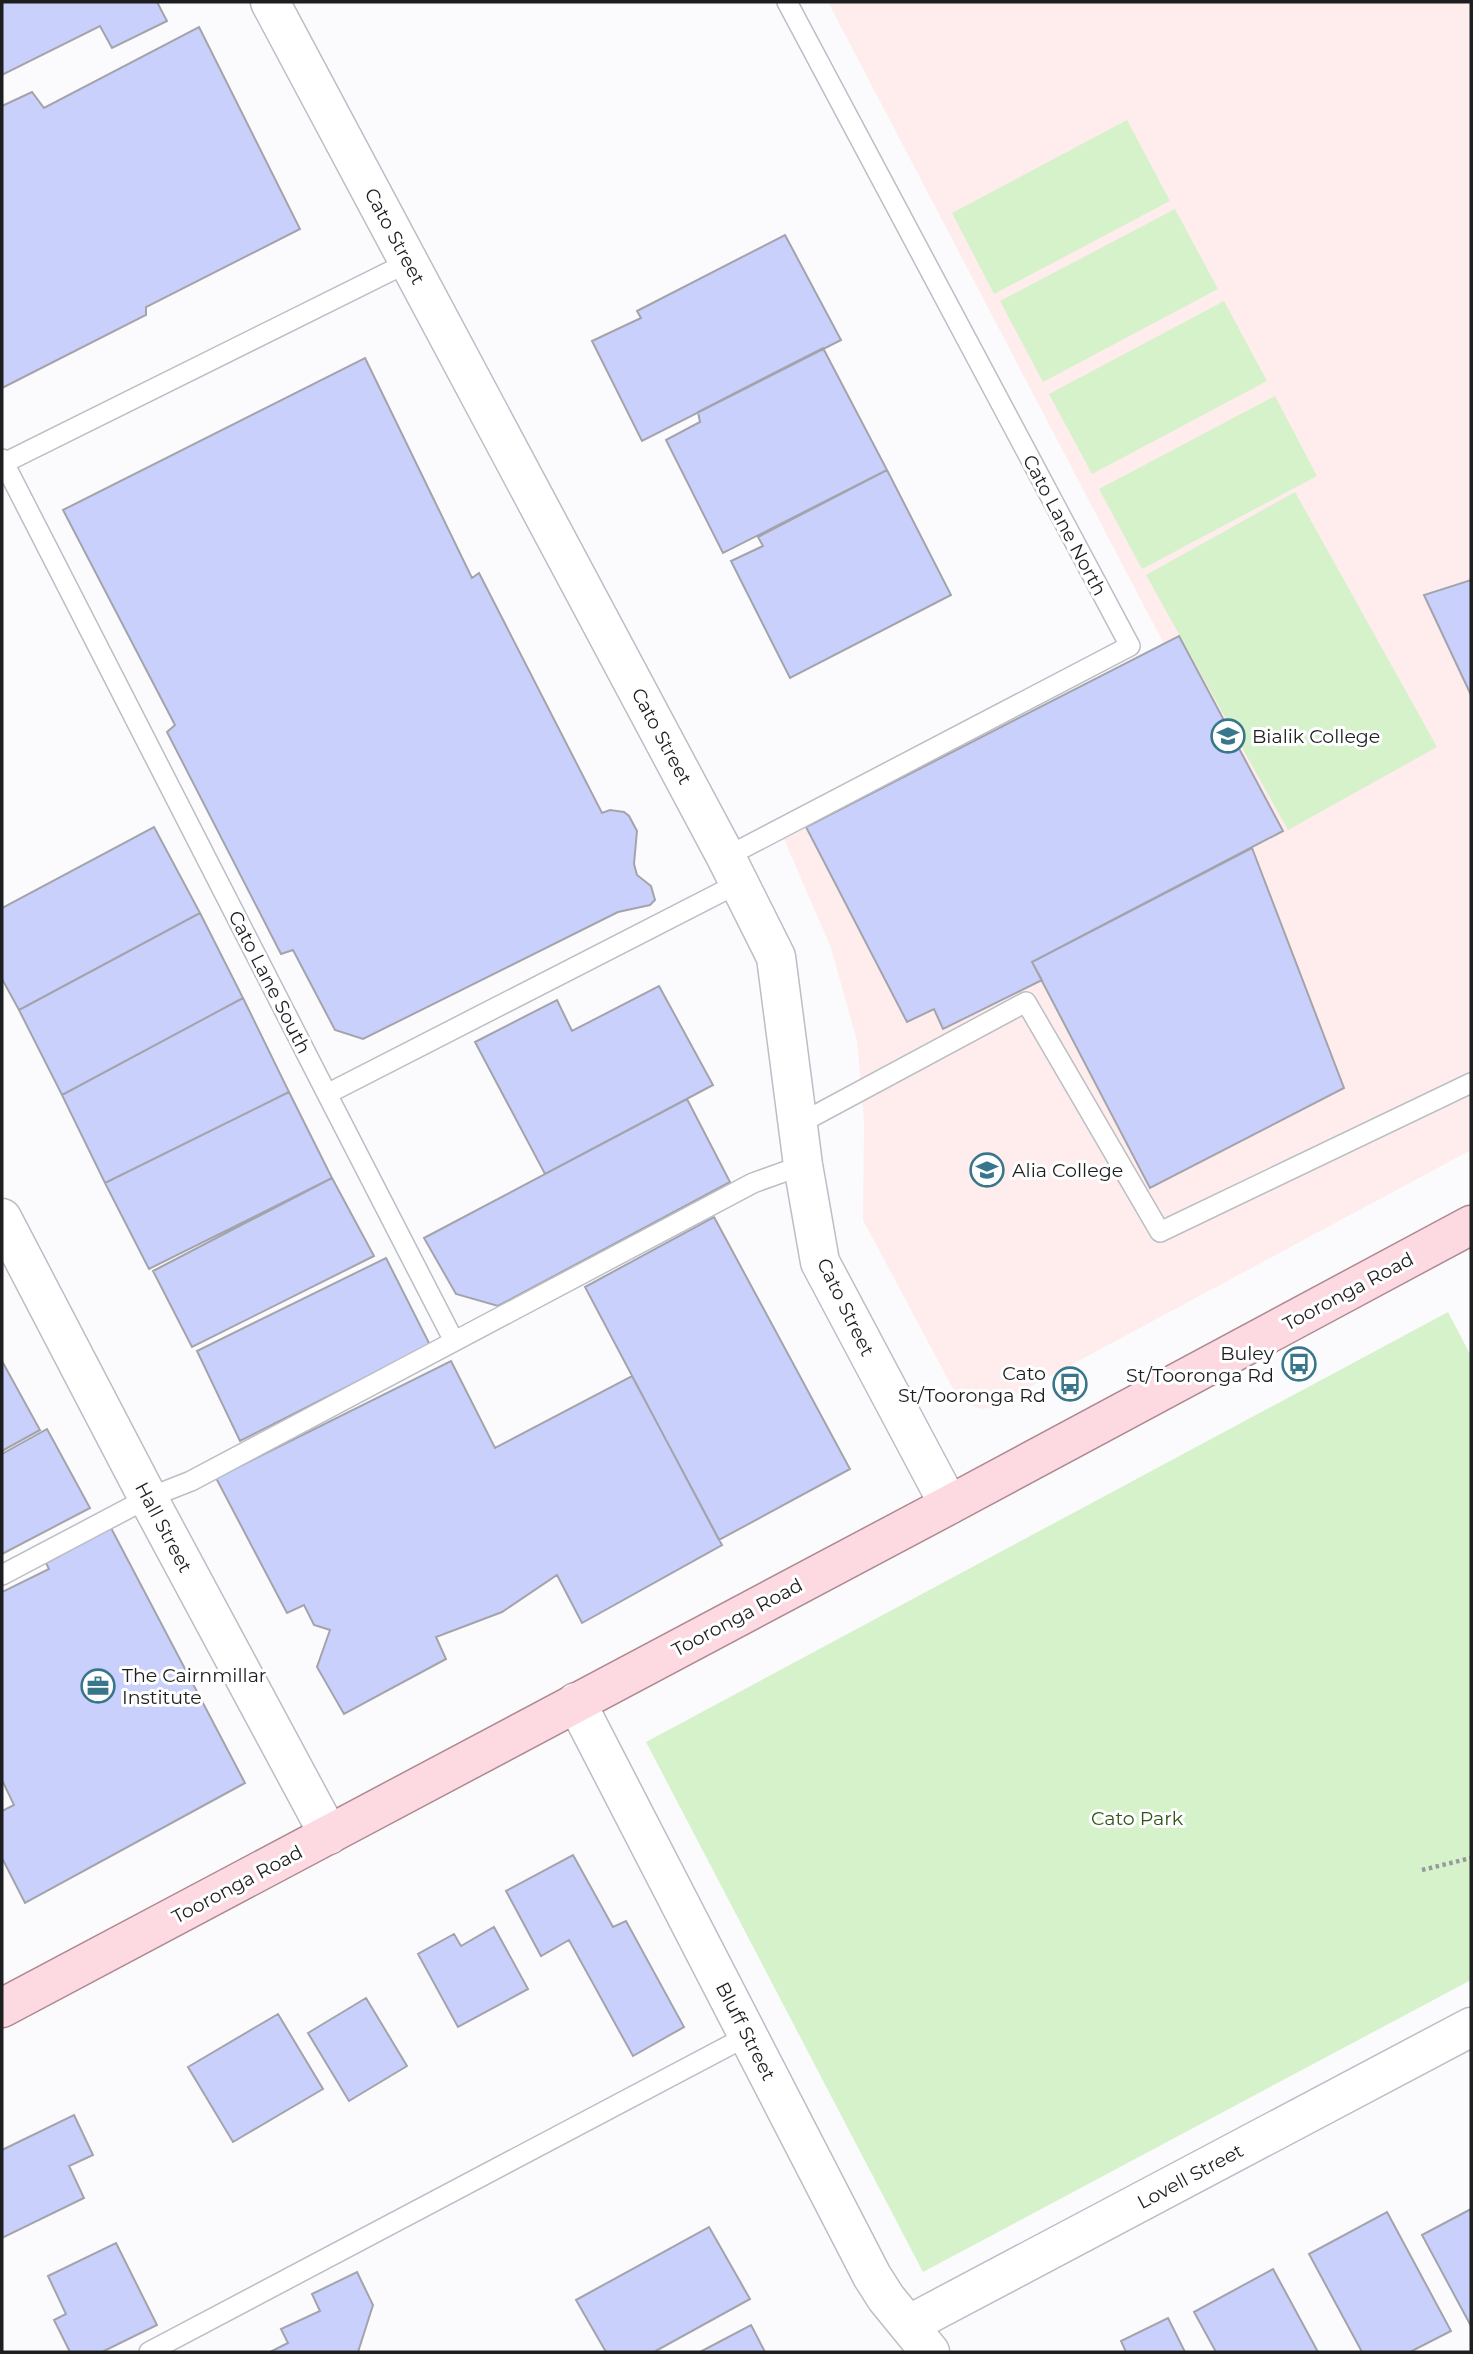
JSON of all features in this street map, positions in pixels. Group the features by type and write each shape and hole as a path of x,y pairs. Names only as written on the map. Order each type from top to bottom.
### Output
{"main road":[{"name":"Tooronga Road","path":"2,2008 949,1505 1468,1234"}],"street":[{"name":"Cato Street","path":"270,2 733,870 776,957 797,1125 820,1262 949,1505"},
{"name":"Hall Street","path":"2,1218 148,1498 329,1835"},
{"name":"Bluff Street","path":"576,1702 872,2276 919,2339"},
{"name":"Lovell Street","path":"919,2339 1471,2027"}],"lane":[{"name":"Cato Lane North","path":"733,870 1130,646 787,2"},
{"path":"3,461 409,262"},
{"name":"Cato Lane South","path":"3,461 454,1341"},
{"path":"327,1094 733,870"},
{"path":"797,1125 1026,1002 1160,1232 1471,1083"},
{"path":"2,1575 148,1498 191,1481 753,1183 803,1165"},
{"path":"149,2352 749,2035"}],"path":[{"path":"1422,1870 1471,1858"}],"shaded area":[{"name":"Bialik College","path":"828,2 1471,2 1471,1150 991,1408 982,1409 958,1398 863,1220 864,1121 857,1041 831,948 784,839 1164,644"}],"green space":[{"path":"1127,120 1170,201 994,294 952,213"},
{"path":"1175,209 1218,289 1043,382 1000,301"},
{"path":"1224,301 1267,381 1092,474 1049,394"},
{"path":"1275,396 1317,476 1142,569 1099,489"},
{"path":"1295,492 1437,747 1288,830 1146,575"},
{"name":"Cato Park","path":"1448,1312 1471,1356 1471,1980 923,2272 646,1742"}],"building":[{"path":"2,2 157,2 167,21 112,48 100,26 2,75"},
{"path":"199,27 300,229 146,307 146,315 2,388 2,106 32,92 44,108"},
{"path":"785,235 841,340 642,441 592,341 641,318 637,311"},
{"path":"823,348 887,470 723,553 666,440 700,422 698,412"},
{"path":"365,358 472,578 479,573 602,813 610,810 624,812 629,816 637,831 634,864 637,875 651,886 655,900 650,905 618,912 363,1039 335,1030 293,950 281,954 167,732 175,725 63,510"},
{"path":"887,470 951,595 790,678 731,561 763,546 758,537"},
{"path":"1471,580 1471,695 1424,595"},
{"path":"1179,636 1283,831 1032,962 1042,980 943,1029 934,1009 907,1022 806,827"},
{"path":"154,827 200,913 19,1010 2,979 2,908"},
{"path":"1252,848 1344,1088 1150,1188 1032,962"},
{"path":"200,913 243,998 62,1095 19,1010"},
{"path":"659,986 713,1085 545,1174 475,1042 557,1000 572,1031"},
{"path":"243,998 289,1092 105,1183 62,1095"},
{"path":"289,1092 332,1178 149,1269 105,1183"},
{"path":"687,1099 730,1182 498,1306 456,1294 424,1238"},
{"path":"332,1178 374,1256 192,1347 153,1271"},
{"path":"714,1217 850,1469 719,1540 585,1287"},
{"path":"386,1258 430,1345 240,1441 197,1351"},
{"path":"2,1361 40,1430 2,1451"},
{"path":"451,1361 495,1448 632,1376 722,1545 582,1623 557,1575 502,1612 436,1637 446,1659 344,1714 317,1667 330,1630 314,1625 304,1605 287,1613 216,1478"},
{"path":"47,1429 90,1508 2,1554 2,1454"},
{"name":"The Cairnmillar Institute","path":"111,1528 245,1783 25,1903 2,1858 2,1811 14,1805 2,1780 2,1592 49,1569 46,1563"},
{"path":"573,1855 613,1927 626,1921 684,2027 633,2056 569,1940 541,1956 506,1891"},
{"path":"494,1927 528,1989 458,2027 418,1954 454,1934 461,1946"},
{"path":"366,1998 407,2066 349,2101 308,2033"},
{"path":"278,2014 323,2089 233,2142 188,2067"},
{"path":"74,2115 93,2155 69,2166 84,2198 2,2238 2,2150"},
{"path":"1471,2209 1471,2326 1422,2235"},
{"path":"1387,2212 1451,2331 1410,2352 1362,2352 1309,2254"},
{"path":"709,2227 750,2299 654,2352 606,2352 576,2300"},
{"path":"116,2243 157,2325 102,2352 70,2352 54,2320 66,2314 48,2276"},
{"path":"1273,2269 1318,2352 1216,2352 1194,2312"},
{"path":"357,2272 373,2305 358,2352 270,2352 288,2343 281,2329 320,2311 312,2294"},
{"path":"1168,2318 1185,2352 1126,2352 1121,2341"},
{"path":"751,2325 765,2352 700,2352"}],"place":[{"name":"Bialik College","path":"1228,736"},
{"name":"Alia College","path":"987,1170"},
{"name":"Buley St/Tooronga Rd","path":"1299,1364"},
{"name":"Cato St/Tooronga Rd","path":"1070,1384"},
{"name":"The Cairnmillar Institute","path":"98,1686"}]}
